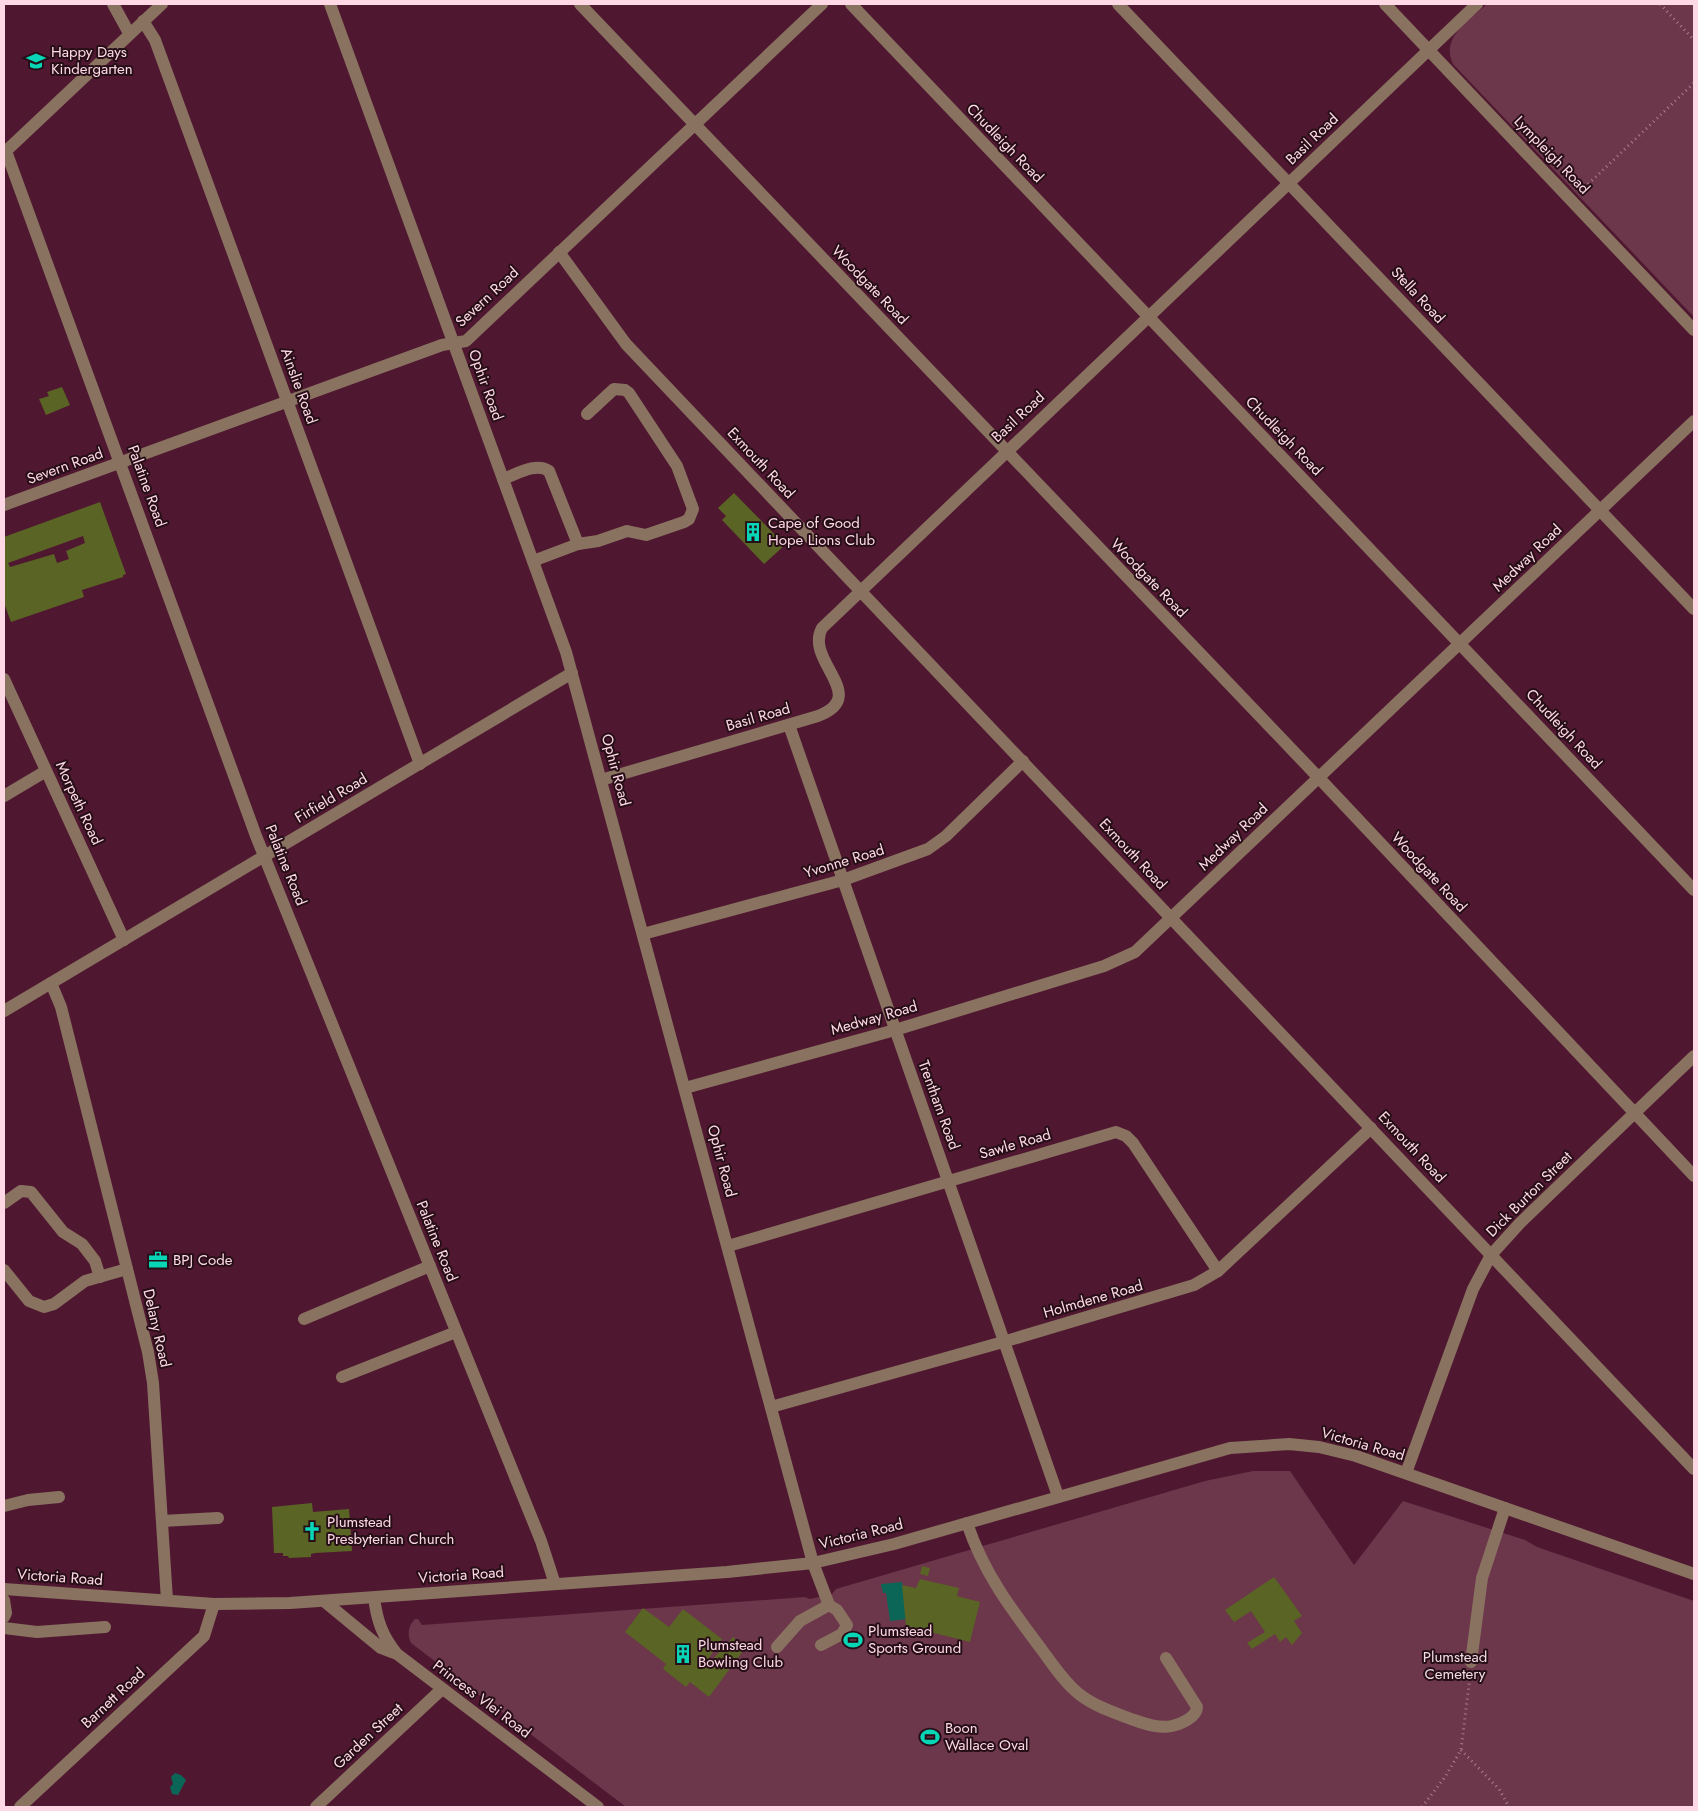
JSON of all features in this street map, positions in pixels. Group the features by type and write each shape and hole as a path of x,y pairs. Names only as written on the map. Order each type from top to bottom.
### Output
{"street":[{"path":"113,4 130,33"},
{"path":"5,152 162,4"},
{"name":"Ophir Road","path":"330,4 533,561 572,674 814,1563 829,1605 840,1613 846,1629 842,1634 821,1644"},
{"name":"Woodgate Road","path":"580,4 1319,778 1694,1176"},
{"name":"Severn Road","path":"4,505 442,345 466,341 822,4"},
{"name":"Chudleigh Road","path":"851,4 1694,890"},
{"name":"Stella Road","path":"1118,4 1694,609"},
{"name":"Lympleigh Road","path":"1385,4 1694,330"},
{"name":"Basil Road","path":"601,780 825,714 835,705 838,686 818,650 818,638 822,628 1477,4"},
{"name":"Ainslie Road","path":"142,21 155,40 420,764"},
{"name":"Palatine Road","path":"5,152 121,462 264,856 541,1541 555,1584"},
{"name":"Exmouth Road","path":"559,252 626,344 1694,1469"},
{"path":"533,561 578,544 598,541 627,531 650,534 684,522 692,515 693,510 677,466 629,393 625,390 614,389 587,414"},
{"name":"Medway Road","path":"685,1088 895,1030 1117,962 1135,952 1694,421"},
{"path":"503,479 534,468 540,467 549,471 578,544"},
{"name":"Firfield Road","path":"4,1011 572,674"},
{"name":"Morpeth Road","path":"4,679 124,940"},
{"name":"Trentham Road","path":"789,725 1058,1496"},
{"name":"Yvonne Road","path":"643,934 843,880 904,859 933,846 946,836 1023,761"},
{"path":"4,796 46,771"},
{"name":"Delany Road","path":"51,983 61,1007 142,1328 153,1383 167,1600"},
{"name":"Dick Burton Street","path":"1406,1473 1473,1289 1491,1255 1520,1223 1694,1056"},
{"name":"Holmdene Road","path":"771,1407 1180,1290 1218,1271 1371,1128"},
{"name":"Sawle Road","path":"728,1246 1106,1134 1121,1133 1133,1143 1218,1271"},
{"path":"4,1203 22,1191 32,1192 65,1234 82,1244 95,1261 100,1277"},
{"path":"304,1319 430,1266"},
{"path":"4,1270 28,1301 44,1307 54,1304 83,1282 127,1269"},
{"path":"342,1377 456,1332"},
{"name":"Victoria Road","path":"4,1590 214,1604 324,1601 727,1572 814,1563 894,1544 1210,1452 1251,1445 1289,1444 1330,1449 1406,1473 1694,1574"},
{"path":"4,1506 28,1500 59,1497"},
{"path":"1471,1662 1482,1578 1506,1508"},
{"path":"162,1521 218,1518"},
{"path":"967,1523 976,1551 1001,1594 1060,1674 1070,1686 1088,1701 1145,1724 1167,1727 1179,1724 1194,1715 1197,1707 1166,1658"},
{"name":"Princess Vlei Road","path":"374,1598 376,1618 381,1630 397,1654 598,1807"},
{"name":"Victoria Road","path":"4,1600 6,1613 4,1617"},
{"path":"324,1601 381,1648 397,1654"},
{"name":"Barnett Road","path":"20,1807 204,1636 214,1604"},
{"path":"777,1647 800,1621 829,1605"},
{"path":"4,1628 36,1632 105,1627"},
{"name":"Garden Street","path":"316,1807 442,1689"}],"path":[{"path":"1660,4 1694,40"},
{"path":"1572,200 1694,84"},
{"path":"1422,1807 1445,1777 1461,1750 1471,1662"},
{"path":"1461,1750 1499,1789 1509,1807"}],"green space":[{"path":"1487,4 1694,4 1694,317 1453,64 1450,45 1454,37 1465,23"},
{"name":"Plumstead Sports Ground","path":"1253,1471 1290,1471 1354,1565 1403,1501 1525,1540 1537,1547 1694,1601 1694,1807 626,1807 411,1643 409,1636 410,1627 415,1619 418,1619 422,1625 805,1597 810,1599 832,1594 836,1589 1205,1481"}],"shaded area":[{"path":"902,1582 907,1619 890,1621 886,1593 883,1593 881,1584"},
{"path":"175,1773 181,1775 186,1780 178,1795 172,1794 170,1787 173,1784 171,1777"}],"building":[{"path":"62,387 70,405 46,415 39,399 49,396 47,392"},
{"name":"Cape of Good Hope Lions Club","path":"734,493 785,545 764,564 722,520 726,516 718,508"},
{"path":"100,502 126,574 123,577 82,590 84,597 11,622 4,603 4,537","holes":["83,536 85,543 66,551 69,559 57,563 54,554 10,567 8,563"]},
{"name":"Plumstead Presbyterian Church","path":"312,1503 313,1512 349,1509 352,1551 315,1553 311,1554 311,1557 289,1558 288,1556 283,1556 283,1553 274,1553 272,1507"},
{"path":"922,1566 930,1568 928,1576 920,1574"},
{"path":"1274,1577 1302,1616 1294,1621 1302,1633 1292,1645 1286,1637 1280,1642 1275,1634 1252,1649 1247,1643 1265,1632 1251,1611 1234,1622 1225,1610"},
{"path":"920,1579 959,1588 957,1596 980,1602 970,1642 906,1626 902,1585 916,1588"},
{"name":"Plumstead Bowling Club","path":"643,1608 669,1627 683,1609 722,1639 709,1658 712,1660 733,1637 746,1647 709,1697 690,1682 686,1687 663,1669 666,1664 625,1632"}],"place":[{"name":"Happy Days Kindergarten","path":"36,61"},
{"name":"Cape of Good Hope Lions Club","path":"753,532"},
{"name":"BPJ Code","path":"158,1260"},
{"name":"Plumstead Presbyterian Church","path":"312,1531"},
{"name":"Plumstead Sports Ground","path":"853,1640"},
{"name":"Plumstead Bowling Club","path":"683,1654"},
{"name":"Boon Wallace Oval","path":"930,1737"}],"park label":[{"name":"Plumstead Cemetery","path":"1455,1666"}]}
